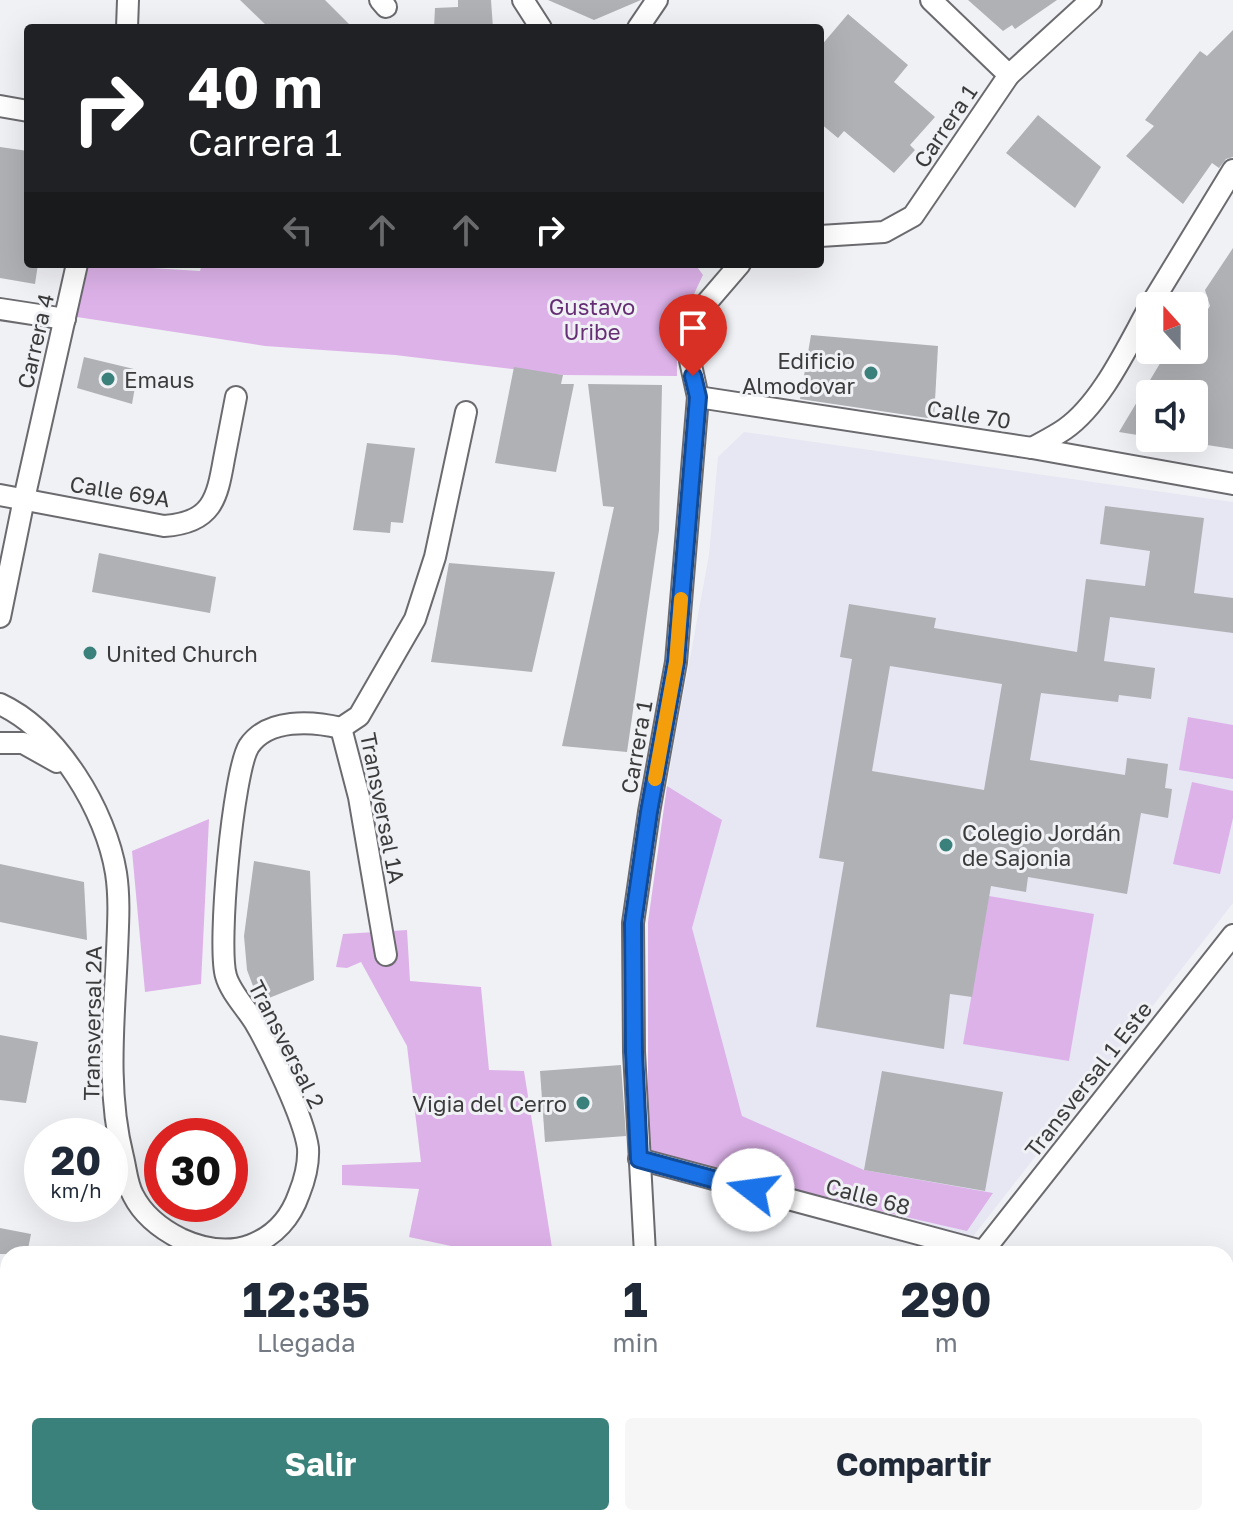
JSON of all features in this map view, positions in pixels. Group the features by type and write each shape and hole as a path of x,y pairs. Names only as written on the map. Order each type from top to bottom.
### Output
{"street":[{"path":"127,24 128,0"},
{"path":"523,0 538,24"},
{"path":"641,24 657,0"},
{"path":"931,0 1009,75"},
{"name":"Carrera 1","path":"824,236 884,232 913,216 1009,75 1091,0"},
{"path":"0,106 24,110"},
{"path":"1159,292 1233,170"},
{"name":"Carrera 4","path":"0,617 76,268"},
{"name":"Carrera 1","path":"644,1246 634,1052 633,923 676,662 698,397 689,356 703,307 737,268"},
{"path":"0,309 65,319"},
{"path":"1032,448 1067,428 1088,405 1109,377 1136,330"},
{"name":"Calle 69A","path":"0,495 164,526 188,522 201,515 217,495 236,397"},
{"name":"Calle 70","path":"698,397 1032,448 1233,484"},
{"name":"Transversal 1A","path":"386,955 359,797 341,728 359,716 415,619 435,557 466,412"},
{"name":"Transversal 2A","path":"0,704 27,720 49,742 74,774 104,826 119,898 112,1062 114,1123 132,1194 153,1222 191,1246"},
{"name":"Transversal 2","path":"247,1246 277,1230 294,1210 307,1172 308,1149 301,1121 255,1024 226,977 223,918 239,776 248,747 261,734 288,724 320,723 341,728"},
{"name":"Transversal 2A","path":"0,743 23,743 38,749 74,774"},
{"name":"Transversal 1 Este","path":"991,1246 1233,935"},
{"name":"Calle 68","path":"639,1159 960,1246"}],"shaded area":[{"name":"Colegio Jordán de Sajonia","path":"744,432 1233,502 1233,903 971,1239 648,1152 648,922 672,755 709,555 718,457"}],"green space":[{"name":"Gustavo Uribe","path":"87,268 200,271 201,268 698,268 703,275 683,324 677,376 563,375 395,355 265,346 77,317 76,309"},
{"path":"1188,717 1233,725 1233,779 1179,770"},
{"path":"1192,782 1233,791 1233,818 1220,874 1173,864"},
{"path":"667,786 722,820 692,928 742,1116 864,1170 993,1193 967,1231 770,1186 648,1152 648,922"},
{"path":"209,819 201,984 145,992 132,851"},
{"path":"989,896 1094,914 1069,1061 963,1044"},
{"path":"407,930 410,981 481,987 489,1070 524,1071 552,1246 451,1246 409,1237 419,1189 342,1185 342,1165 421,1162 407,1046 361,962 347,968 336,967 343,934"}],"building":[{"path":"240,0 325,0 349,24 265,24"},
{"path":"458,0 491,0 493,24 434,24 435,8 458,7"},
{"path":"548,0 641,0 594,20"},
{"path":"968,0 1057,0 1015,29 1012,25 1003,31"},
{"path":"848,14 908,65 894,82 935,117 910,145 915,150 894,173 844,131 838,138 824,126 824,42"},
{"path":"1233,30 1233,157 1226,159 1219,168 1212,163 1183,204 1126,156 1154,126 1145,120 1200,51 1207,56"},
{"path":"1038,115 1101,167 1075,208 1006,153"},
{"path":"0,147 24,150 24,268 37,268 35,284 0,278"},
{"path":"1233,248 1233,449 1208,445 1208,380 1150,380 1160,364 1208,364 1210,306 1205,290"},
{"name":"Edificio Almodovar","path":"811,335 938,346 934,419 800,399"},
{"name":"Emaus","path":"84,357 138,370 132,404 77,388"},
{"path":"514,367 563,375 561,384 574,384 556,472 495,463"},
{"path":"588,384 662,385 659,530 627,752 562,746 614,507 603,506"},
{"path":"1136,404 1136,435 1119,432"},
{"path":"367,443 415,448 403,523 391,522 390,533 353,530"},
{"path":"1105,506 1204,518 1194,593 1233,598 1233,633 1110,617 1104,661 1155,668 1151,699 1119,695 1118,702 1041,693 1030,760 1125,775 1127,758 1168,764 1165,788 1172,789 1168,818 1141,813 1127,894 1028,877 1026,892 991,886 972,997 950,994 944,1049 816,1027 844,862 819,858 852,659 840,657 849,604 936,618 934,628 1077,652 1086,579 1145,586 1150,551 1100,544","holes":["890,666 1002,684 984,790 872,771"]},
{"path":"99,553 216,577 210,613 92,592"},
{"path":"449,563 555,572 532,672 431,662"},
{"path":"254,861 310,871 314,980 259,1002 247,970 244,936"},
{"path":"0,864 84,882 87,940 0,922"},
{"path":"0,1035 38,1042 26,1103 0,1100"},
{"name":"Vigia del Cerro","path":"621,1065 626,1136 545,1142 540,1071"},
{"path":"882,1071 1003,1092 985,1191 864,1170"},
{"path":"0,1228 31,1234 29,1246 0,1246"}],"slow traffic":[{"path":"655,779 676,662 681,599"}],"place":[{"name":"Edificio Almodovar","path":"871,373"},
{"name":"Emaus","path":"108,379"},
{"name":"United Church","path":"90,653"},
{"name":"Colegio Jordán de Sajonia","path":"946,845"},
{"name":"Vigia del Cerro","path":"583,1103"}],"route":[{"path":"693,376 698,397 676,662 633,923 639,1159 753,1190"}]}
